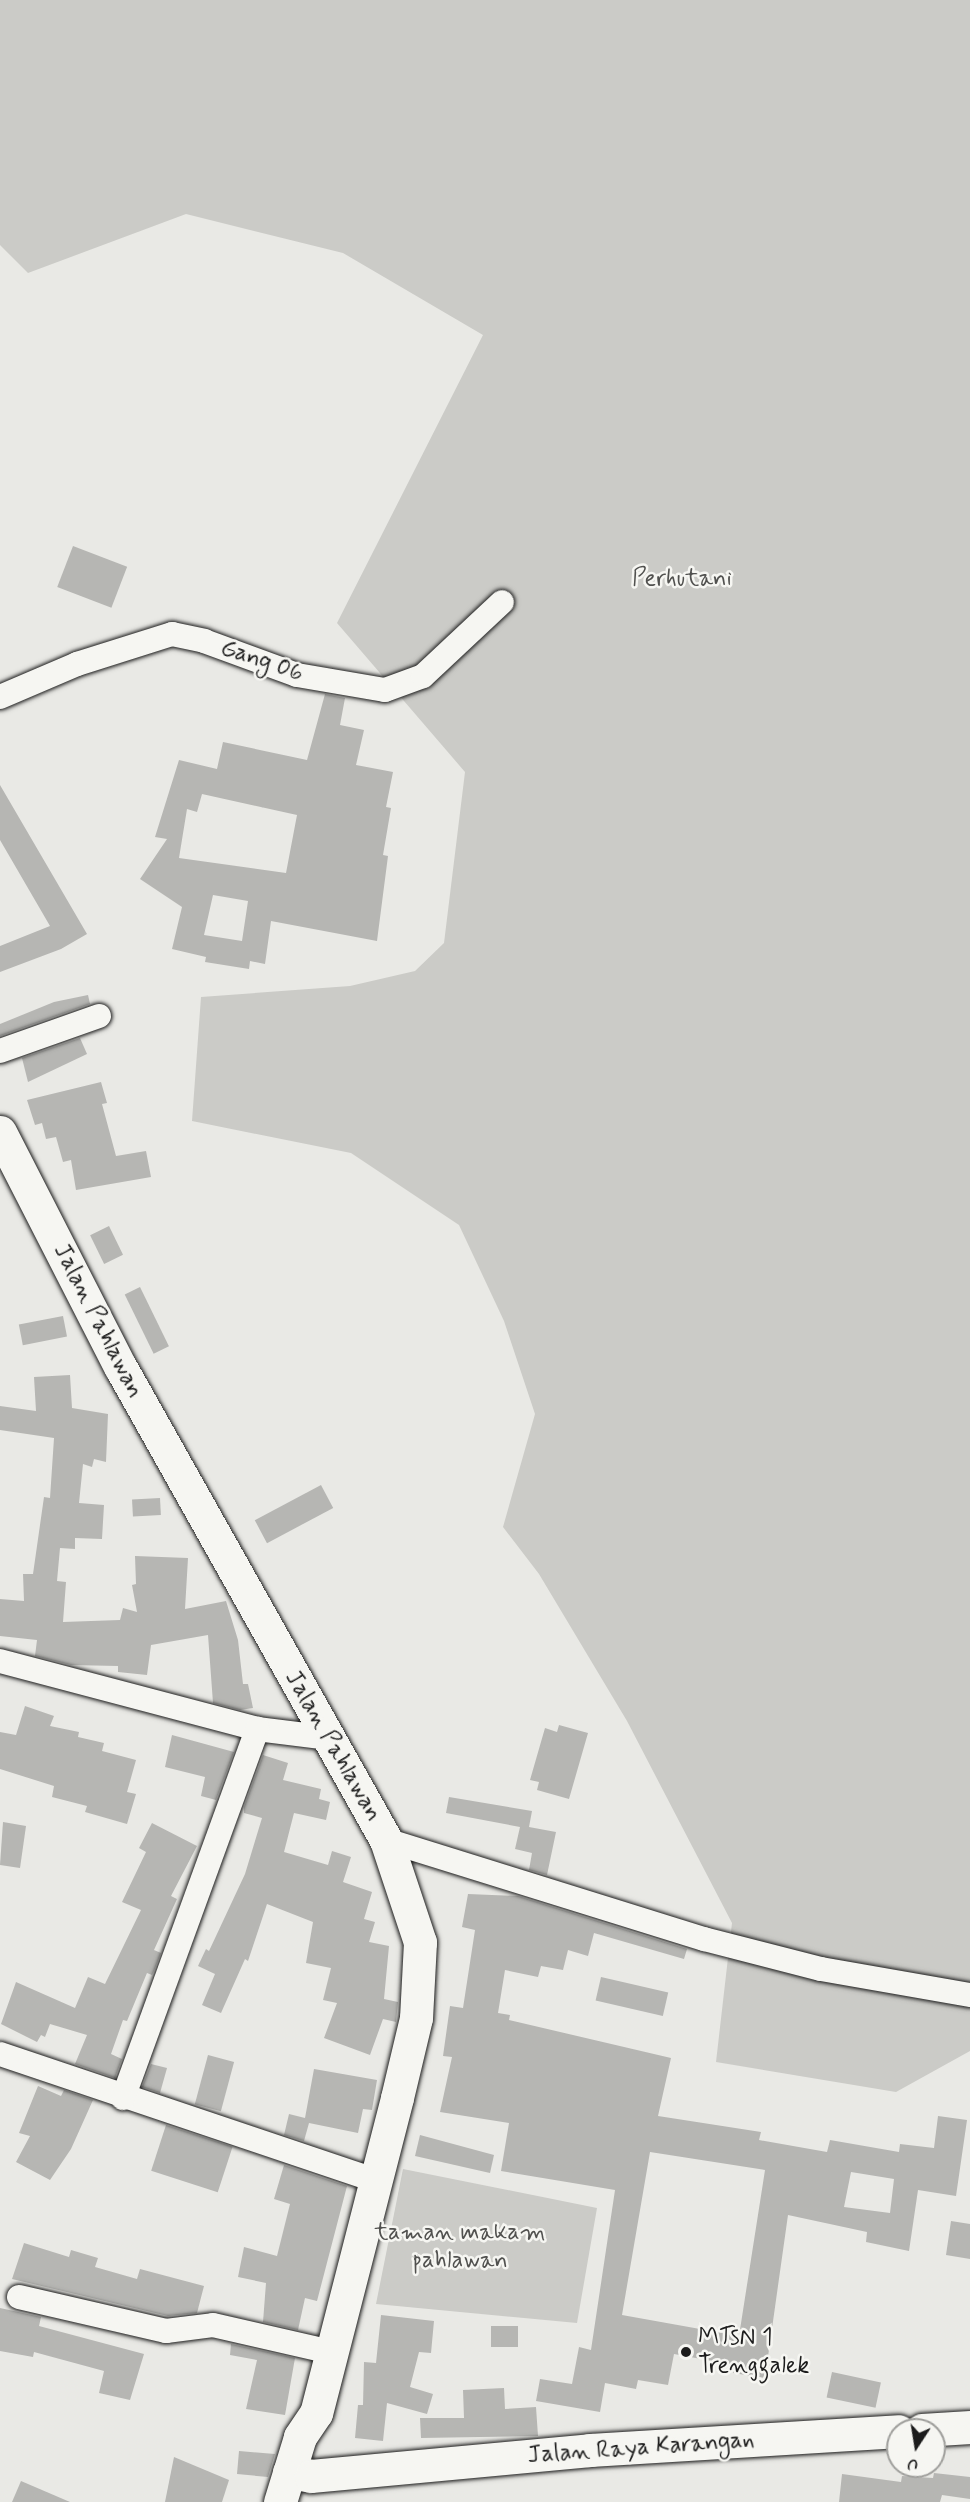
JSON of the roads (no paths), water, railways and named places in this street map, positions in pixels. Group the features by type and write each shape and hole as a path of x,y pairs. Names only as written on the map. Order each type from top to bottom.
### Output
{"highway":[{"name":"Jalan Pahlawan","path":"5,1149 121,1368 386,1840 420,1942 421,1975 416,2018 316,2413 300,2437 296,2488"},
{"path":"946,2428 970,2427"},
{"name":"Jalan Raya Karangan","path":"296,2488 384,2470 590,2450 886,2433"}],"street":[{"name":"Gang 06","path":"0,697 77,664 172,634 204,640 297,675 385,690 423,676 502,602"},
{"path":"0,1051 99,1016"},
{"path":"0,1661 257,1729 329,1738"},
{"path":"123,2098 257,1729"},
{"path":"386,1840 704,1938 821,1969 970,1995"},
{"path":"0,2054 123,2098 374,2180"},
{"path":"19,2297 166,2331 213,2325 331,2352"}],"place":[{"name":"MTsN 1 Trenggalek","path":"686,2352"}],"park label":[{"name":"Perhutani","path":"682,579"},
{"name":"taman makam pahlawan","path":"460,2247"}]}
